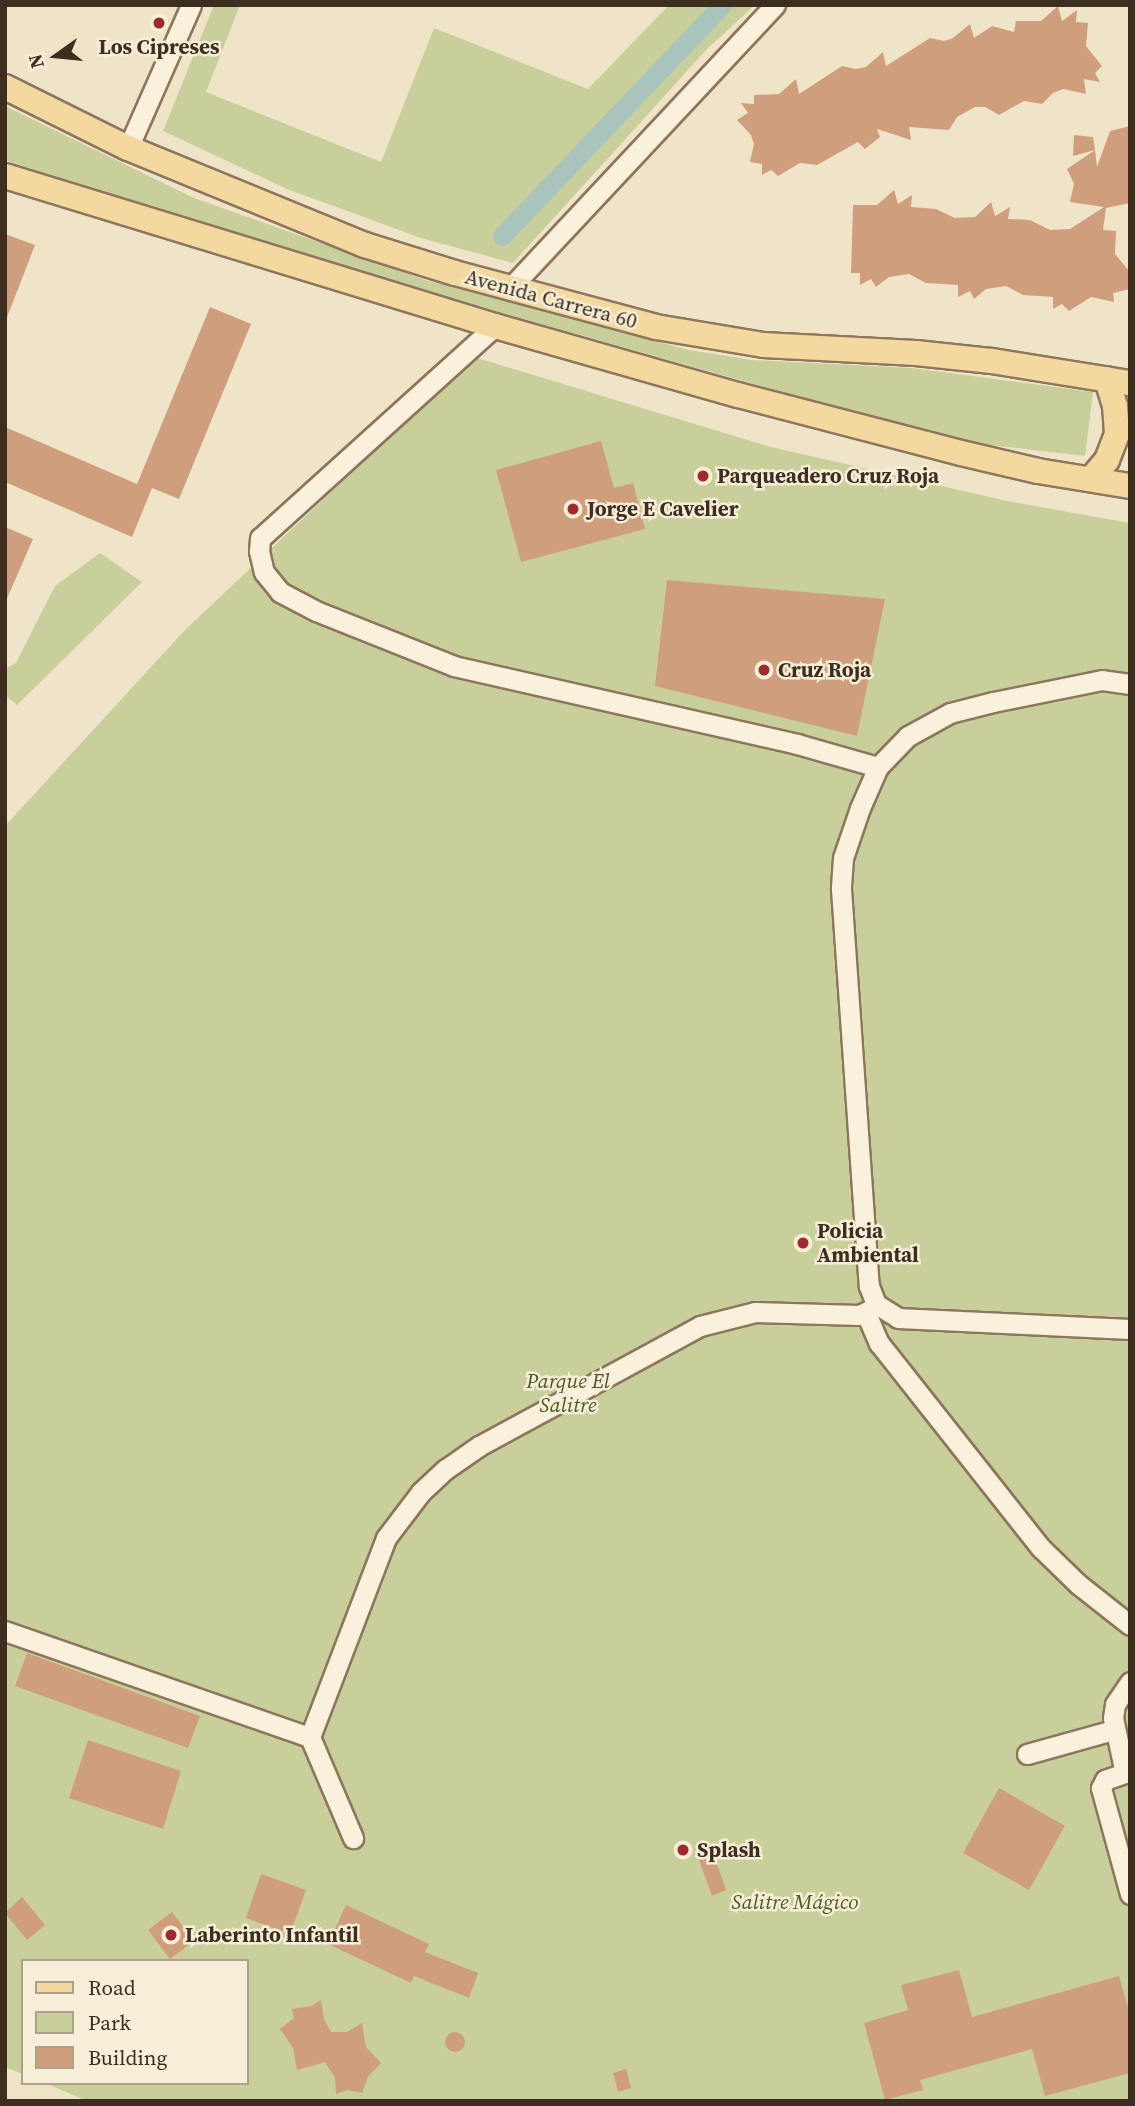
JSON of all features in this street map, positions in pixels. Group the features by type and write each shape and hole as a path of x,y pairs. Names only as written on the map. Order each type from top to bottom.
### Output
{"main road":[{"name":"Avenida Carrera 60","path":"5,87 128,148 365,245 510,288 709,338 821,350 963,357 1119,381"},
{"name":"Avenida Carrera 60","path":"5,176 495,326 898,437 1038,471 1130,486"},
{"path":"1091,479 1107,460 1117,434 1115,405 1119,381"}],"street":[{"path":"128,148 191,5"},
{"path":"510,288 775,5"},
{"path":"495,326 260,538 259,551 264,572 280,592 316,611 454,666 797,744 878,767"},
{"path":"1130,684 1102,680 950,713 908,736 878,767 860,808 843,858 841,889 869,1286 879,1343 1041,1548 1078,1584 1130,1625"},
{"path":"353,1838 310,1737 386,1538 421,1492 446,1469 479,1446 700,1326 755,1312 833,1315 872,1310 898,1318 1130,1329"},
{"path":"5,1632 310,1737"},
{"path":"1130,1682 1115,1704 1113,1730 1125,1773 1105,1780 1101,1788 1130,1894"},
{"path":"1027,1754 1113,1730"}],"green space":[{"path":"214,5 240,5 206,92 381,162 434,28 588,89 669,5 755,5 707,49 513,263 421,238 287,189 163,131"},
{"path":"5,106 194,198 425,280 689,350 752,360 912,368 1093,392 1085,456 972,443 885,421 432,293 159,211 5,160"},
{"name":"Parque El Salitre","path":"474,357 771,447 1007,501 1130,523 1130,2101 87,2101 50,2085 248,2085 248,1959 21,1959 21,2073 5,2067 5,826 185,630"},
{"path":"100,553 142,582 17,705 5,695 5,669 16,663 55,586"}],"building":[{"path":"1058,6 1062,21 1077,10 1076,22 1088,23 1086,46 1102,66 1095,73 1100,82 1084,79 1086,94 1063,89 1053,93 1042,104 1024,101 999,115 985,107 975,107 957,117 949,130 909,127 911,140 877,129 880,137 865,149 858,142 817,165 800,163 778,176 771,170 762,175 762,164 750,162 754,144 751,135 737,120 748,113 741,103 754,104 754,95 779,94 796,79 799,94 842,66 856,69 866,67 883,52 886,66 930,38 944,41 953,38 970,24 974,38 992,26 1014,32 1016,21 1041,21"},
{"path":"1130,126 1130,203 1106,208 1103,230 1116,231 1115,254 1130,272 1130,289 1113,293 1114,302 1091,297 1069,311 1062,304 1053,309 1053,297 1023,295 1006,286 986,289 974,299 970,291 958,297 958,285 926,283 909,274 889,277 876,287 871,279 860,285 860,273 851,273 853,205 877,205 894,190 898,204 912,195 911,207 936,209 955,218 975,217 991,202 995,216 1010,207 1008,219 1030,220 1050,230 1070,229 1104,207 1070,202 1074,184 1067,169 1095,150 1097,167 1110,131"},
{"path":"1074,135 1093,137 1095,150 1073,156"},
{"path":"5,234 35,245 6,320 5,320"},
{"path":"210,307 251,324 179,499 152,488 132,537 5,482 5,427 137,484"},
{"name":"Jorge E Cavelier","path":"601,441 614,488 633,483 645,529 521,562 496,470"},
{"path":"5,527 33,539 5,603"},
{"name":"Cruz Roja","path":"667,580 885,599 857,736 655,686"},
{"path":"27,1653 200,1716 188,1748 15,1686"},
{"path":"88,1740 181,1771 163,1829 69,1798"},
{"path":"999,1788 1065,1826 1029,1890 963,1853"},
{"path":"710,1844 726,1890 712,1896 695,1849"},
{"path":"261,1874 306,1890 290,1934 246,1918"},
{"path":"22,1897 45,1925 27,1940 5,1913"},
{"path":"346,1905 429,1944 425,1952 478,1973 469,1998 414,1976 411,1983 328,1944"},
{"name":"Laberinto Infantil","path":"172,1912 194,1941 170,1959 148,1930"},
{"path":"959,1970 972,2017 1119,1976 1130,2014 1130,2073 1045,2096 1032,2049 920,2080 923,2090 885,2100 864,2023 908,2010 901,1985"},
{"path":"321,2000 324,2019 331,2032 347,2032 362,2023 366,2047 381,2063 368,2077 362,2093 347,2090 336,2094 335,2078 325,2062 297,2070 293,2048 280,2029 294,2018 292,2009 312,2006"},
{"path":"455,2032 462,2035 465,2042 462,2049 455,2052 448,2049 445,2042 448,2035"},
{"path":"626,2069 631,2088 618,2092 613,2073"}],"waterway":[{"path":"502,236 722,5"}],"place":[{"name":"Los Cipreses","path":"159,23"},
{"name":"Parqueadero Cruz Roja","path":"703,476"},
{"name":"Jorge E Cavelier","path":"573,509"},
{"name":"Cruz Roja","path":"764,670"},
{"name":"Policia Ambiental","path":"803,1243"},
{"name":"Splash","path":"683,1850"},
{"name":"Laberinto Infantil","path":"171,1935"}],"park label":[{"name":"Salitre Mágico","path":"795,1902"}]}
